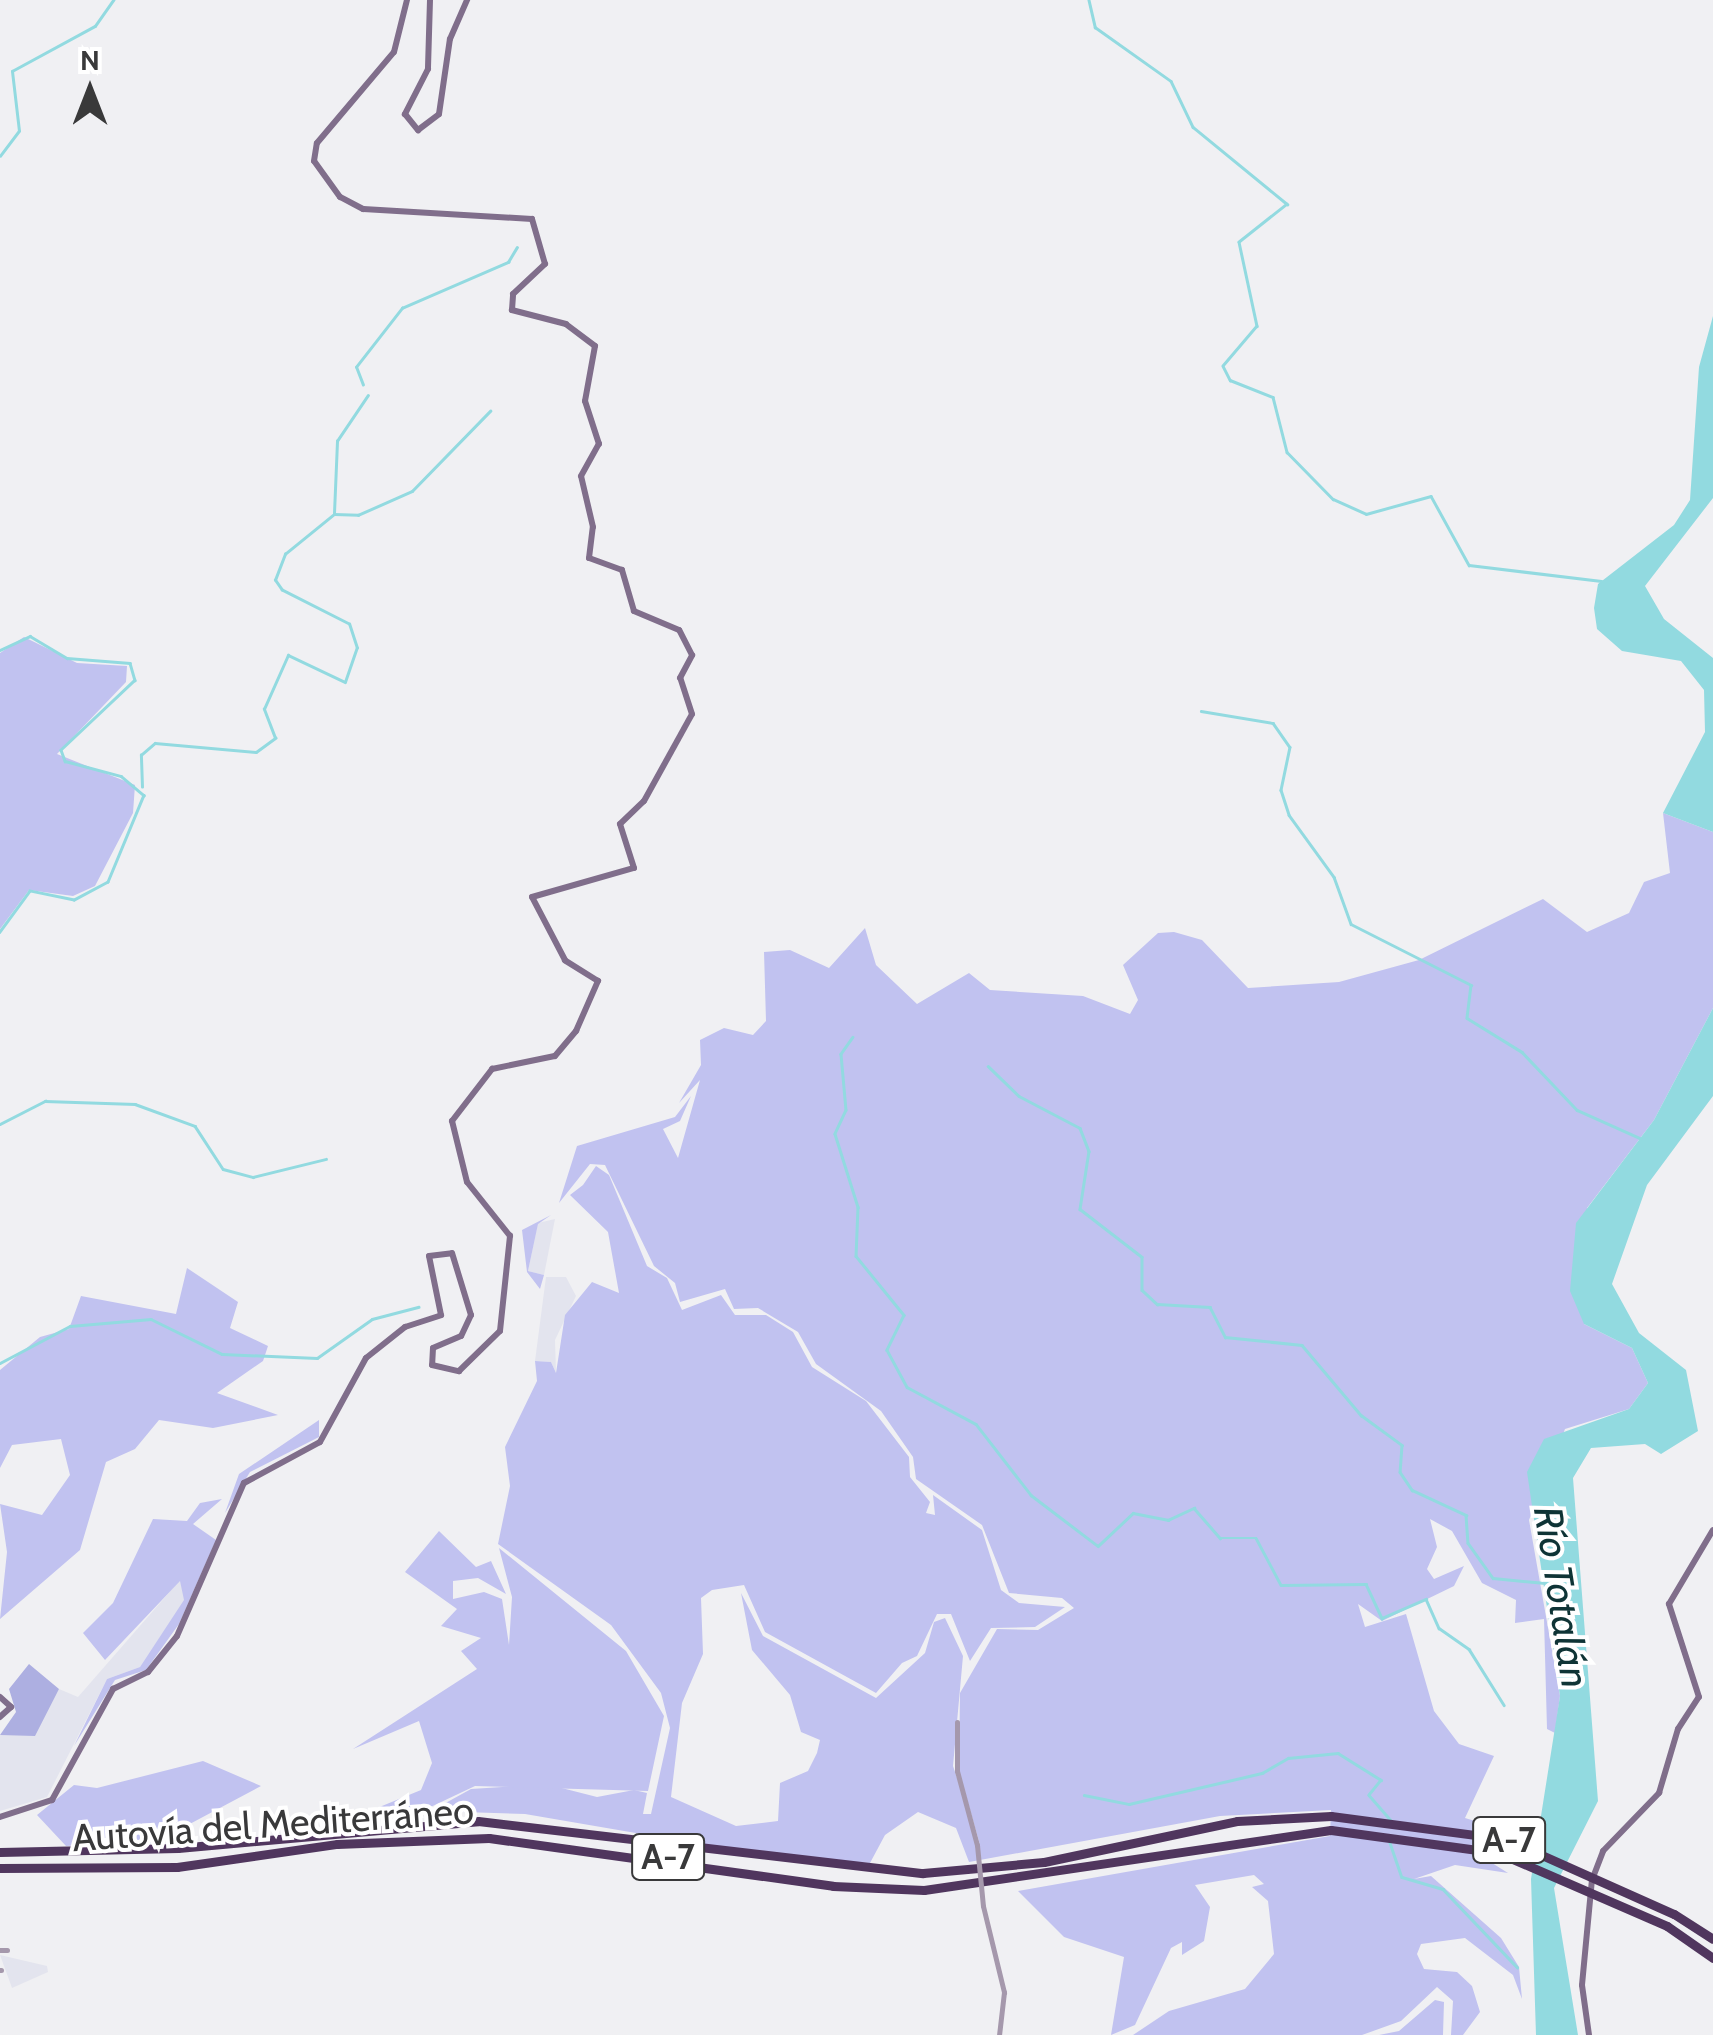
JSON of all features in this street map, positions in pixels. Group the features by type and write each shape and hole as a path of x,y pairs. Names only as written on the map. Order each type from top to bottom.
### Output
{"highway":[{"name":"Autovía del Mediterráneo","path":"0,1852 127,1851 478,1821 923,1874 1044,1862 1237,1821 1331,1816 1506,1839 1674,1914 1713,1939"},
{"name":"Autovía del Mediterráneo","path":"0,1868 177,1867 337,1844 489,1838 833,1886 924,1890 1331,1830 1499,1852 1667,1926 1713,1958"}],"main road":[{"path":"0,1817 52,1800 113,1689 148,1672 177,1636 244,1483 320,1442 366,1358 405,1326 441,1315 426,1269 434,1252 457,1260 471,1327 433,1348 432,1365 459,1371 500,1331 510,1236 467,1182 452,1121 492,1069 555,1056 583,1019 598,981 565,960 532,897 634,868 620,824 644,801 692,714 680,678 692,654 679,630 634,611 622,570 589,558 594,527 581,482 599,444 585,401 595,346 580,330 512,310 514,294 545,264 532,219 363,208 340,197 314,161 317,143 394,52 407,0"},
{"path":"430,0 428,69 404,114 418,130 439,114 450,40 467,0"},
{"path":"1589,2035 1582,1986 1592,1880 1604,1851 1659,1793 1678,1729 1699,1697 1669,1604 1713,1530"},
{"path":"0,1697 11,1707 0,1717"}],"street":[{"path":"957,1722 957,1771 978,1846 983,1906 1004,1992 999,2035"}],"shaded area":[{"path":"24,637 77,663 127,666 126,682 57,754 135,785 133,813 95,886 73,896 29,890 0,929 0,653"},
{"path":"1663,813 1713,832 1713,1008 1654,1120 1587,1208 1584,1324 1632,1348 1648,1383 1629,1409 1565,1429 1529,1520 1560,1696 1555,1733 1547,1729 1544,1619 1515,1623 1516,1600 1482,1583 1452,1531 1430,1519 1437,1547 1427,1569 1434,1579 1464,1566 1454,1586 1382,1621 1358,1604 1365,1627 1406,1614 1434,1711 1459,1744 1494,1756 1465,1818 1485,1824 1492,1863 1508,1873 1455,1865 1414,1879 1431,1876 1501,1938 1519,1967 1522,1999 1513,1975 1465,1938 1421,1944 1417,1954 1424,1969 1457,1972 1472,1986 1480,2012 1463,2035 1451,2035 1453,2001 1437,1987 1401,2021 1362,2035 1133,2035 1169,2011 1245,1989 1274,1954 1268,1901 1252,1887 1264,1884 1254,1875 1195,1885 1210,1907 1204,1941 1182,1955 1182,1942 1171,1948 1135,2025 1111,2035 1124,1957 1064,1937 1018,1891 1330,1836 1331,1810 1220,1816 969,1862 956,1828 918,1812 885,1835 870,1863 787,1859 525,1814 431,1811 471,1789 546,1784 597,1797 634,1790 647,1793 643,1814 651,1814 670,1728 661,1693 611,1625 498,1544 510,1486 505,1447 537,1381 535,1361 551,1362 556,1373 565,1315 592,1282 619,1293 608,1232 570,1195 583,1185 596,1166 609,1175 647,1266 667,1278 682,1310 721,1295 735,1315 766,1315 793,1332 812,1367 866,1401 909,1457 910,1477 930,1502 926,1513 935,1515 933,1495 982,1530 1001,1590 1019,1603 1065,1607 1035,1627 991,1628 970,1661 951,1614 937,1614 917,1656 902,1663 876,1693 765,1632 744,1585 712,1590 701,1598 703,1654 682,1703 671,1797 736,1826 778,1821 780,1783 808,1771 817,1753 820,1740 801,1732 790,1695 752,1650 741,1593 763,1636 876,1698 925,1653 934,1622 945,1618 963,1656 953,1766 980,1845 959,1771 960,1693 997,1629 1038,1630 1074,1608 1062,1598 1009,1593 982,1525 916,1479 913,1457 881,1411 816,1364 798,1332 758,1308 734,1309 725,1289 680,1302 675,1283 654,1266 605,1165 590,1164 559,1203 577,1146 675,1117 691,1096 680,1121 663,1129 678,1158 700,1080 679,1103 701,1065 700,1040 724,1028 753,1035 766,1021 764,952 790,950 829,968 865,928 876,965 917,1004 969,973 990,990 1083,996 1130,1014 1138,1000 1123,965 1158,933 1174,932 1202,940 1248,988 1339,982 1419,960 1543,899 1587,932 1629,913 1644,882 1670,873"},
{"path":"551,1215 538,1224 528,1271 544,1275 540,1289 527,1272 522,1230"},
{"path":"555,1219 544,1275 528,1271 538,1223"},
{"path":"187,1268 238,1302 230,1328 268,1346 263,1361 217,1393 278,1415 213,1428 159,1420 135,1449 106,1462 80,1550 0,1619 7,1552 0,1504 42,1515 70,1475 61,1439 12,1445 0,1468 0,1370 40,1337 69,1329 81,1296 176,1314"},
{"path":"546,1277 566,1277 576,1296 555,1340 556,1373 551,1362 535,1361"},
{"path":"319,1420 319,1437 250,1472 225,1513 239,1474"},
{"path":"222,1499 193,1524 216,1540 179,1624 146,1670 115,1680 74,1746 107,1679 140,1667 184,1600 180,1581 105,1660 83,1633 113,1603 153,1519 187,1521 200,1503"},
{"path":"439,1531 476,1567 491,1561 506,1594 478,1578 453,1581 453,1599 484,1592 502,1599 509,1645 512,1597 499,1548 626,1651 664,1716 648,1791 475,1786 420,1812 360,1815 421,1790 432,1763 419,1721 353,1749 477,1669 461,1651 481,1638 441,1626 457,1609 405,1572"},
{"path":"180,1580 185,1600 140,1667 107,1679 47,1797 0,1811 0,1735 30,1734 59,1689 78,1697"},
{"path":"29,1664 59,1689 35,1736 0,1735 16,1712 9,1689"},
{"path":"203,1761 261,1786 154,1843 66,1846 37,1815 74,1785 97,1788"},
{"path":"0,1955 47,1966 48,1972 12,1988"},
{"path":"1435,2000 1444,2002 1443,2035 1379,2035 1399,2031"}],"water":[{"path":"1713,316 1713,498 1645,586 1664,619 1713,658 1713,832 1663,813 1705,732 1704,690 1681,661 1622,651 1597,629 1594,608 1598,584 1674,525 1690,500 1699,367"},
{"name":"Río Totalán","path":"1713,1008 1713,1096 1647,1185 1612,1284 1639,1333 1686,1370 1698,1431 1661,1454 1645,1444 1591,1448 1573,1478 1598,1801 1554,1888 1578,2035 1536,2035 1531,1879 1560,1696 1527,1472 1544,1439 1629,1409 1648,1383 1632,1348 1584,1324 1570,1291 1576,1223 1654,1120"}],"waterway":[{"path":"0,156 19,131 12,71 95,26 113,0"},
{"path":"1089,0 1095,27 1171,81 1193,127 1287,204 1239,242 1257,326 1223,366 1230,380 1273,397 1287,452 1333,499 1366,514 1431,496 1469,565 1601,581"},
{"path":"363,385 356,367 402,308 508,262 517,247"},
{"path":"334,513 337,441 368,395"},
{"path":"142,787 141,755 155,743 256,752 275,738 264,709 288,655 345,682 357,648 349,624 282,590 275,580 285,554 334,514 358,515 412,491 490,411"},
{"path":"0,650 30,636 67,658 130,663 135,680 61,750 65,761 121,776 144,795 108,882 74,900 30,891 0,932"},
{"path":"1201,711 1273,723 1290,747 1281,790 1289,815 1334,877 1351,924 1471,985 1467,1018 1522,1052 1577,1110 1642,1139"},
{"path":"853,1037 841,1054 846,1110 835,1134 858,1207 856,1256 904,1315 887,1350 907,1387 976,1424 1031,1495 1098,1546 1133,1513 1168,1520 1194,1508 1220,1538 1256,1538 1281,1585 1366,1584 1382,1618 1426,1599 1439,1628 1469,1649 1504,1705"},
{"name":"Río Totalán","path":"988,1066 1019,1096 1080,1128 1089,1151 1080,1209 1142,1257 1142,1290 1157,1304 1210,1307 1225,1337 1302,1345 1361,1415 1402,1445 1400,1472 1412,1490 1466,1515 1468,1543 1493,1578 1545,1583"},
{"path":"0,1124 45,1101 135,1104 195,1126 223,1169 253,1177 326,1159"},
{"path":"0,1363 70,1326 151,1319 222,1354 317,1358 372,1319 418,1307"},
{"path":"1084,1795 1129,1804 1262,1773 1288,1758 1338,1753 1381,1780 1369,1795 1392,1821"},
{"path":"1389,1840 1402,1877 1443,1889 1517,1967"}]}
